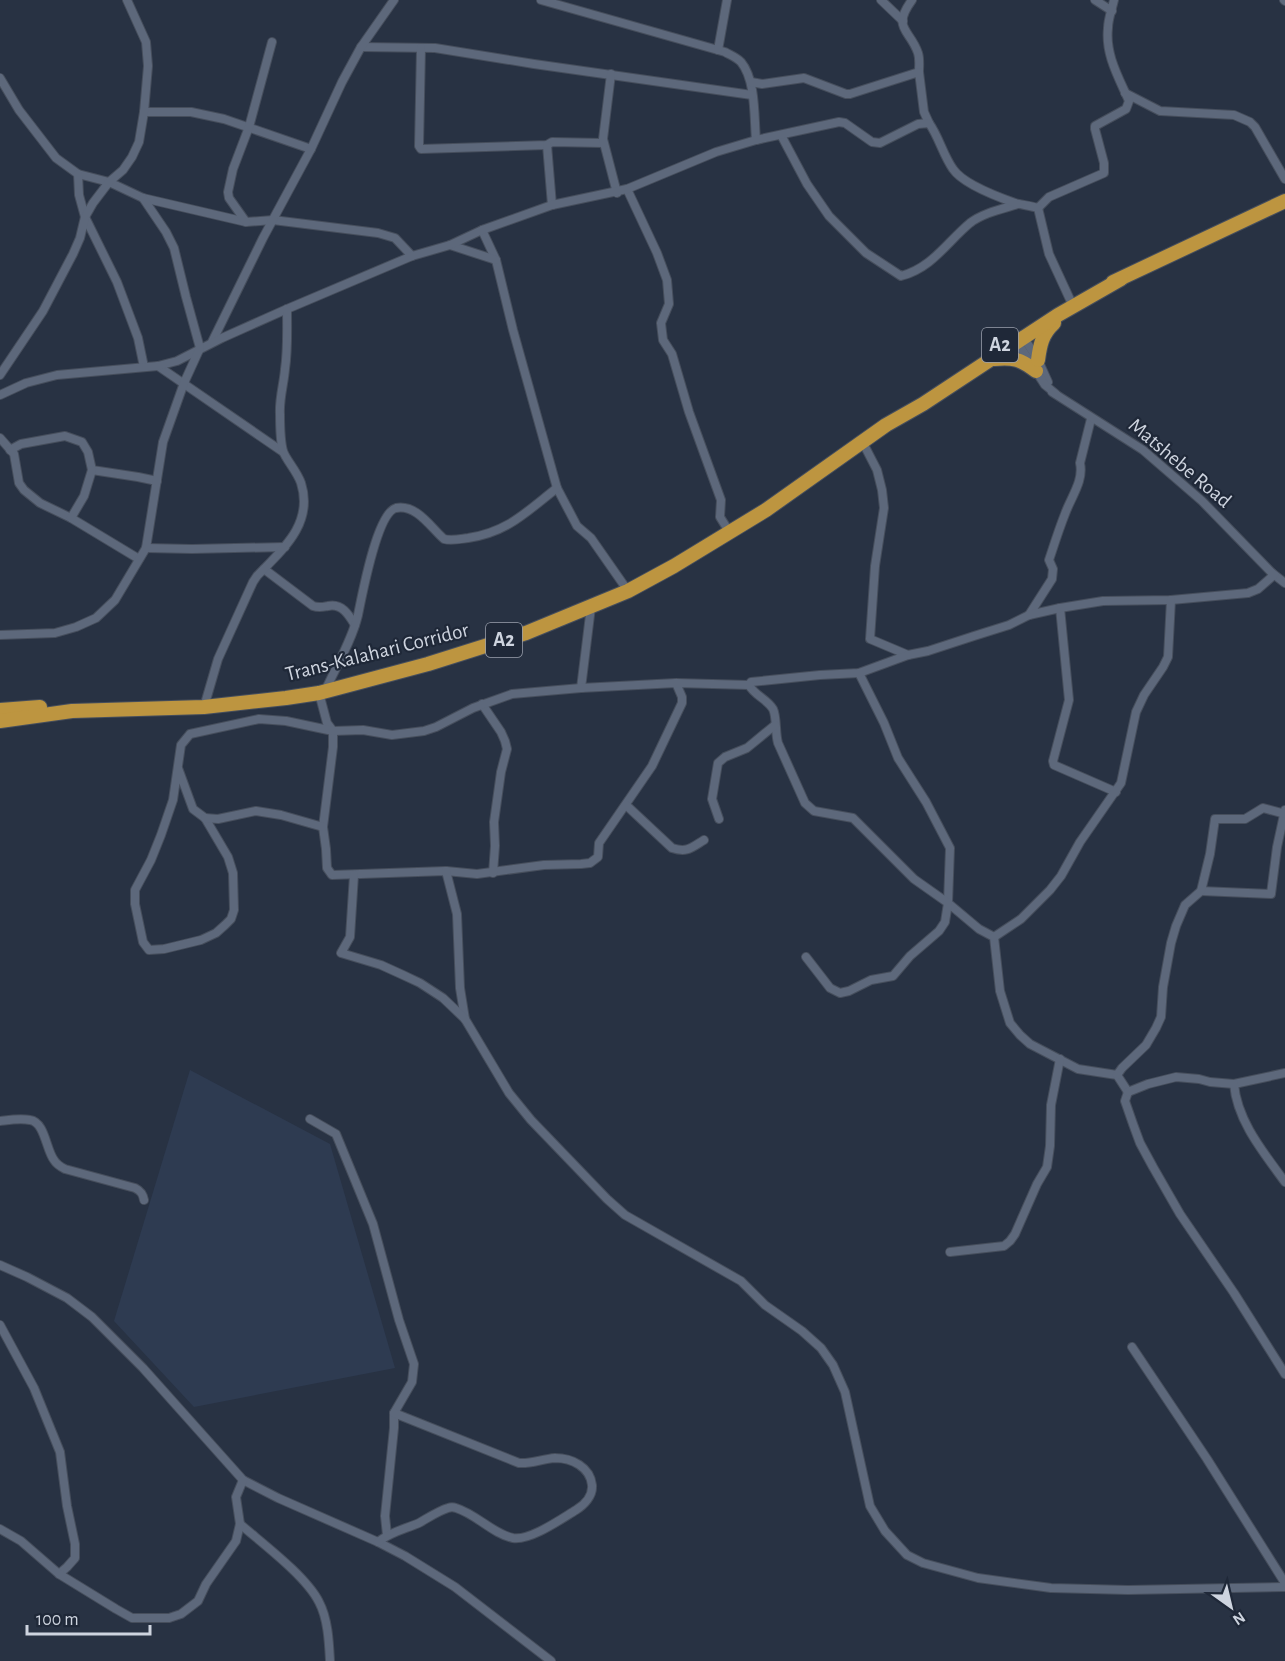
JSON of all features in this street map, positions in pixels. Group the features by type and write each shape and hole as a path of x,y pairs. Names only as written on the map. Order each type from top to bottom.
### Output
{"highway":[{"name":"Trans-Kalahari Corridor","path":"2,719 72,711 204,707 322,692 472,651 526,633 591,607 628,591 730,533 886,425 919,399 1072,303 1285,201"},
{"path":"991,360 1018,359 1037,365 1041,340 1072,303"},
{"name":"Trans-Kalahari Corridor","path":"886,425 924,404 991,360 1018,337"}],"street":[{"path":"0,375 47,303 73,254 85,217 93,203 109,182 123,170 139,142 144,112 146,42 127,0"},
{"path":"212,343 361,46 394,0"},
{"path":"541,0 718,50 736,58 751,82 756,140"},
{"path":"718,50 727,0"},
{"path":"881,0 903,21"},
{"path":"912,0 905,10 902,27 918,55 924,112 954,170 961,178 1018,204 1038,208"},
{"path":"1095,0 1112,10"},
{"path":"1038,208 1049,197 1104,173 1104,163 1095,126 1126,109 1129,102 1112,64 1108,45 1108,26 1114,0"},
{"path":"246,222 229,198 228,192 233,169 249,127 272,42"},
{"path":"361,46 435,48 752,95"},
{"path":"421,48 419,146 421,149 547,145 552,142 603,142"},
{"path":"751,82 762,84 804,78 850,94 919,72"},
{"path":"611,74 603,142 617,192"},
{"path":"0,78 19,110 56,158 78,174 109,182 143,198 246,222 273,220 378,233 395,238 412,256"},
{"path":"1125,93 1160,111 1227,114 1241,117 1255,127 1285,179"},
{"path":"0,96 11,97"},
{"path":"144,112 191,112 224,119 311,149"},
{"path":"0,395 26,383 57,375 158,366 177,361 200,348 287,309 412,256 450,245 482,230 552,205 627,189 716,152 756,140 842,122 876,143 918,124 929,123"},
{"path":"781,135 807,184 829,216 866,253 901,276 912,273 939,255 971,222 1018,204"},
{"path":"547,145 552,205"},
{"path":"78,174 85,217 117,282 138,338 144,367"},
{"path":"627,189 668,280 669,304 661,323 663,340 672,354 689,412 721,500 720,517 730,533"},
{"path":"0,635 55,633 96,618 115,600 146,548 163,442 184,383 200,348 174,248 143,198"},
{"path":"1038,208 1049,254 1072,303"},
{"path":"482,230 496,260 557,488 577,526 591,538 628,591"},
{"path":"450,245 496,260"},
{"path":"283,452 279,409 286,367 287,309"},
{"path":"1018,337 1052,392 1091,419 1143,450 1202,501 1274,575 1285,583"},
{"path":"158,366 283,452 297,475 305,501 297,530 285,547 253,582 218,659 204,707"},
{"name":"Matshebe Road","path":"1052,392 1143,450"},
{"path":"1029,615 1052,579 1053,569 1049,560 1066,511 1077,488 1080,463 1091,419"},
{"path":"10,450 21,444 65,436 82,442 88,452 92,470 84,496 71,518"},
{"path":"0,438 16,459 19,483 24,490 40,503 71,518 139,559"},
{"path":"862,441 877,470 884,508 875,566 870,639 908,655"},
{"path":"92,470 157,481"},
{"path":"557,488 501,530 475,537 444,539 429,522 417,513 397,508 389,511 383,520 369,562 355,625 322,692 327,723 333,731 323,828 328,871 332,875 446,872 477,874 590,863 598,857 599,843 652,766 682,703 676,683"},
{"path":"146,548 285,547"},
{"path":"264,569 313,606 318,608 335,605 343,609 355,625"},
{"path":"178,768 193,809 205,818 228,857 233,873 234,910 231,919 216,933 201,940 164,949 149,950 143,942 135,904 135,890 151,860 160,835 172,800 181,745 190,734 259,718 333,731 363,730 392,735 436,727 482,704 512,694 676,683 750,685 751,682 858,673 908,655 974,636 1029,615 1103,601 1171,600 1248,593 1258,589 1274,575"},
{"path":"994,937 1021,919 1050,890 1121,783 1136,712 1168,657 1171,600"},
{"path":"581,688 591,607"},
{"path":"1060,608 1069,700 1053,761 1054,765 1116,792"},
{"path":"806,957 830,988 840,993 849,991 870,980 893,976 910,956 939,931 945,922 950,848 926,802 898,758 884,723 858,673"},
{"path":"750,685 751,689 766,701 775,715 778,742 805,802 814,811 853,818 914,879 979,929 994,937"},
{"path":"482,704 501,732 507,749 501,772 494,822 493,873"},
{"path":"718,819 712,799 718,763 725,757 747,748 775,725"},
{"path":"626,805 672,848 687,850 704,840"},
{"path":"1118,1075 1122,1068 1146,1045 1161,1017 1171,943 1185,905 1201,891 1215,819 1245,819 1263,808 1285,814"},
{"path":"1201,891 1271,894 1285,809"},
{"path":"205,818 218,819 256,811 281,815 323,828"},
{"path":"446,872 457,914 460,988 465,1019"},
{"path":"354,875 350,937 341,953 381,965 420,983 443,998 465,1019 509,1093 531,1120 607,1199 625,1215 741,1281 765,1305 802,1331 821,1348 833,1365 845,1392 870,1506 885,1531 907,1555 923,1563 978,1578 1051,1588 1128,1590 1285,1587"},
{"path":"994,937 999,991 1010,1023 1030,1044 1078,1070 1118,1075"},
{"path":"950,1252 1004,1246 1015,1234 1047,1167 1051,1105 1059,1059"},
{"path":"1128,1092 1176,1077 1234,1084 1285,1073"},
{"path":"1118,1075 1128,1092 1125,1101 1140,1143 1180,1214 1234,1293 1285,1374"},
{"path":"1234,1084 1235,1096 1243,1116 1262,1152 1285,1182"},
{"path":"0,1121 29,1119 35,1121 40,1127 52,1159 58,1166 65,1170 135,1188 140,1190 144,1200"},
{"path":"310,1119 336,1134 373,1224 399,1320 414,1364 412,1382 394,1413 385,1516 387,1535"},
{"path":"0,1265 67,1298 92,1317 143,1368 243,1480 405,1556 455,1587 551,1661"},
{"path":"0,1325 34,1388 60,1452 75,1544 75,1558 59,1574"},
{"path":"1132,1347 1207,1459 1285,1583"},
{"path":"378,1542 387,1535 450,1507 513,1538 524,1538 579,1508 589,1499 593,1490 591,1479 583,1466 569,1460 556,1458 519,1463 394,1413"},
{"path":"0,1529 14,1536 59,1574 90,1595 132,1618 169,1618 181,1614 198,1601 206,1584 236,1541 240,1524 236,1497 243,1480"},
{"path":"240,1524 303,1579 320,1602 326,1625 330,1661"}],"shaded area":[{"path":"190,1070 330,1144 395,1368 194,1407 114,1321"}]}
